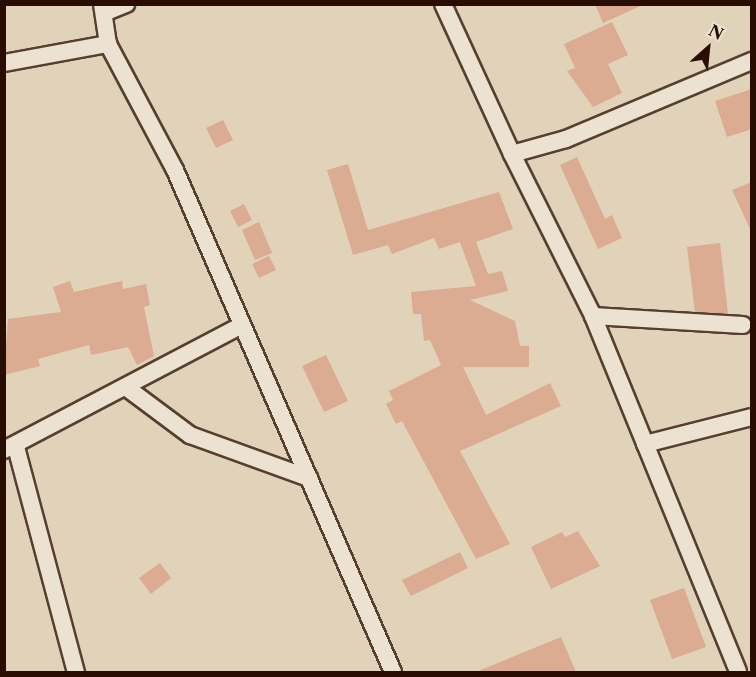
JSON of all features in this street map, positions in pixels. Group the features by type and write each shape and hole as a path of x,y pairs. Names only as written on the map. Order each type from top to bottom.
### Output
{"street":[{"path":"126,4 104,8 108,44 175,170 309,478 387,671"},
{"path":"442,4 512,154 593,316 738,672"},
{"path":"4,63 108,44"},
{"path":"512,154 566,139 752,61"},
{"path":"593,316 743,325"},
{"path":"76,672 10,448 242,325"},
{"path":"127,388 190,435 309,478"},
{"path":"645,444 752,417"}],"building":[{"path":"595,4 645,4 603,23"},
{"path":"612,22 628,55 608,64 622,93 593,107 567,71 575,68 564,44"},
{"path":"752,89 752,129 727,137 715,101"},
{"path":"223,120 233,140 216,148 206,128"},
{"path":"577,157 605,219 612,215 622,238 598,249 560,165"},
{"path":"348,164 368,230 499,192 513,229 476,242 488,274 502,271 508,291 470,300 515,321 520,346 529,346 529,367 463,367 486,415 550,383 561,406 460,451 510,544 476,559 402,421 396,424 386,404 393,400 389,391 441,365 430,340 424,341 421,314 413,314 411,292 476,286 460,242 439,249 434,238 392,254 388,245 353,255 327,170"},
{"path":"752,182 752,233 732,190"},
{"path":"244,204 252,220 238,227 230,211"},
{"path":"259,222 272,253 255,260 242,230"},
{"path":"720,243 728,314 695,312 687,247"},
{"path":"269,256 276,270 259,278 252,264"},
{"path":"70,281 74,292 122,281 123,289 146,284 150,305 144,307 154,356 137,365 128,347 91,355 89,345 38,359 40,366 4,375 8,319 61,312 53,287"},
{"path":"326,355 348,401 324,412 302,366"},
{"path":"578,531 600,566 551,589 531,547 562,532 565,537"},
{"path":"460,552 468,568 411,596 402,580"},
{"path":"160,563 171,578 151,594 139,578"},
{"path":"684,588 706,647 672,659 650,600"},
{"path":"561,637 576,672 476,672"}]}
